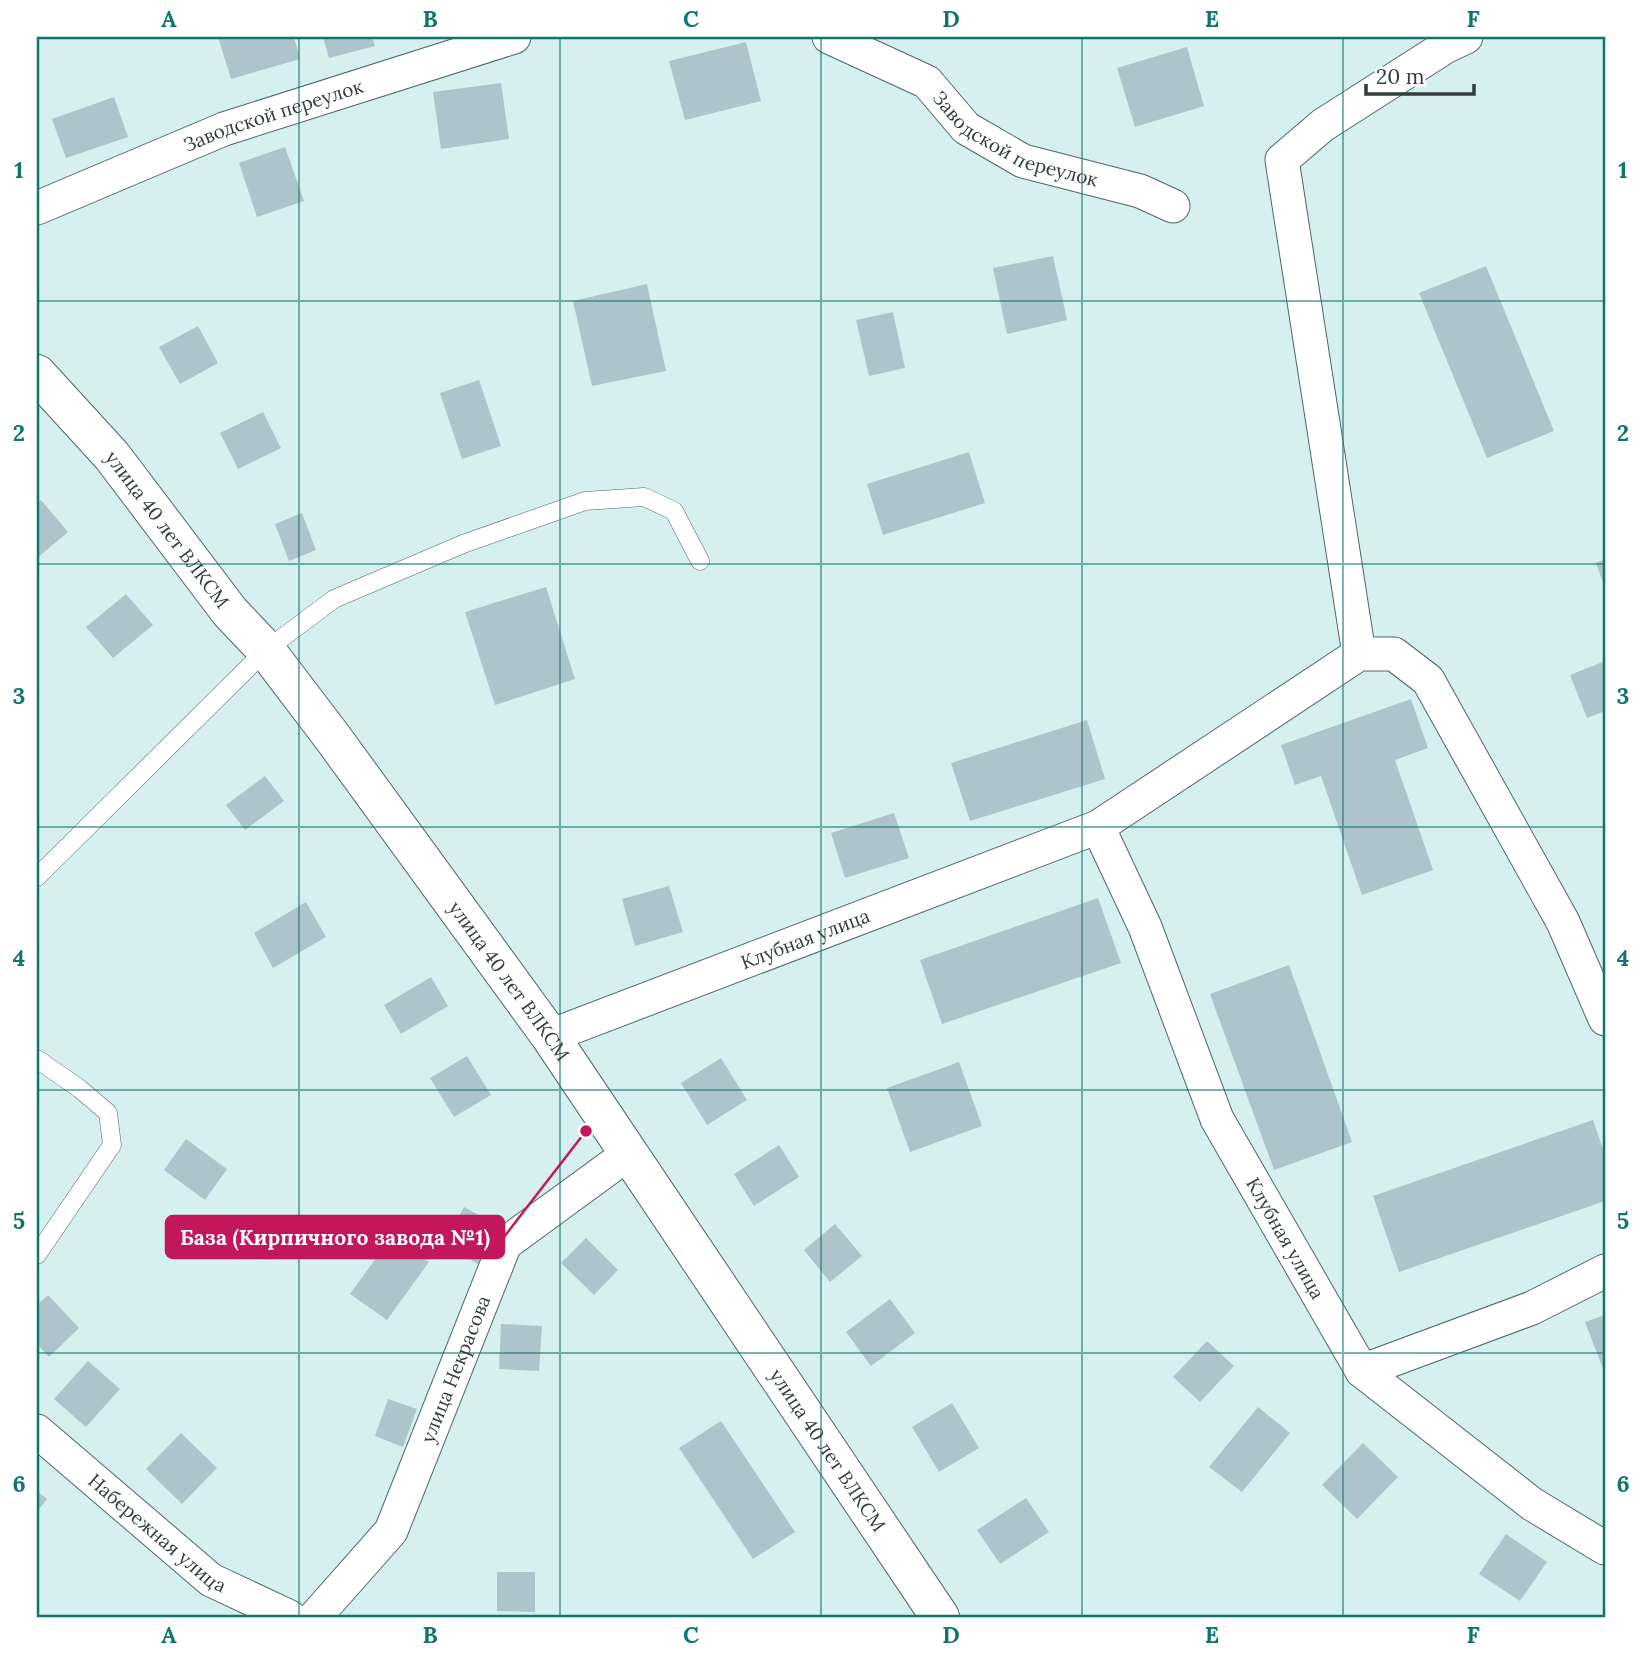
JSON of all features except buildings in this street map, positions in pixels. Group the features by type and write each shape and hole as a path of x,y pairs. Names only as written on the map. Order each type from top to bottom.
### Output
{"street":[{"name":"Заводской переулок","path":"37,208 224,128 514,37"},
{"name":"Заводской переулок","path":"829,37 927,82 965,128 1023,161 1140,191 1172,206"},
{"path":"1466,37 1445,47 1323,125 1282,159 1359,654 1394,654 1428,680 1563,922 1605,1019"},
{"name":"улица 40 лет ВЛКСМ","path":"37,374 112,456 230,612 266,650 333,738 550,1037 940,1617"},
{"name":"Клубная улица","path":"550,1037 1098,827 1359,654"},
{"name":"Клубная улица","path":"1098,827 1145,927 1217,1119 1362,1371 1532,1504 1605,1548"},
{"name":"улица Некрасова","path":"315,1617 391,1531 505,1244 628,1154"},
{"path":"1362,1371 1532,1308 1605,1271"},
{"name":"Набережная улица","path":"37,1431 211,1580 290,1617"}],"lane":[{"path":"37,877 266,650 334,599 463,544 585,501 644,496 674,512 700,561"},
{"path":"37,1059 80,1089 108,1113 111,1144 37,1255"}],"place":[{"name":"База (Кирпичного завода №1)","path":"586,1131"}]}
